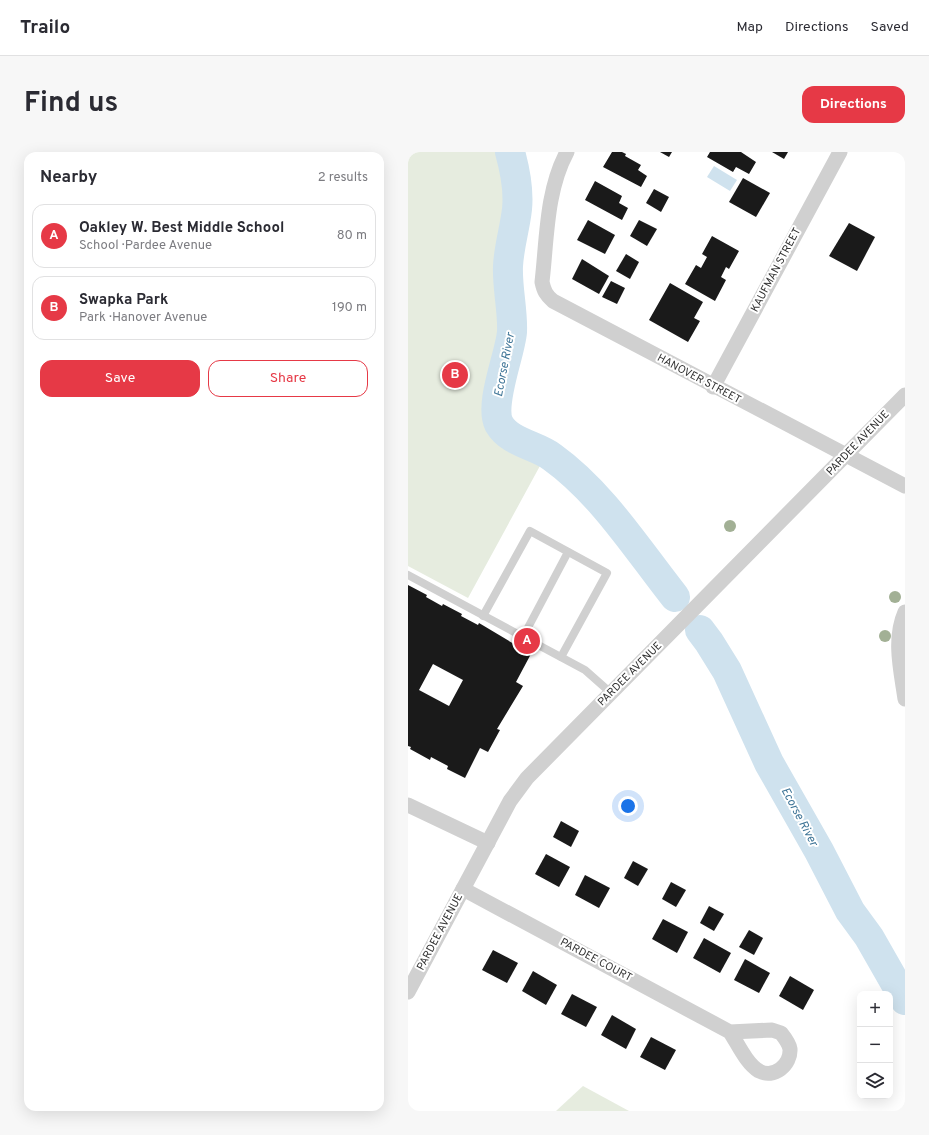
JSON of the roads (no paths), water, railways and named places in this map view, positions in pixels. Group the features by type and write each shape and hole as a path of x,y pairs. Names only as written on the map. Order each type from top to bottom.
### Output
{"street":[{"name":"HANOVER STREET","path":"567,152 558,169 553,190 542,282 545,292 553,302 713,387 905,486"},
{"name":"KAUFMAN STREET","path":"713,387 840,152"},
{"name":"PARDEE AVENUE","path":"408,992 510,801 527,778 905,395"},
{"path":"905,612 900,624 899,648 905,699"},
{"path":"408,805 488,843"},
{"name":"PARDEE COURT","path":"463,890 730,1032"}],"lane":[{"path":"483,616 530,531 607,573 561,657"},
{"path":"523,637 568,552"},
{"path":"408,575 585,670 611,693"}],"water":[{"path":"714,166 737,180 730,191 707,177"}],"waterway":[{"name":"Ecorse River","path":"510,152 516,180 517,195 516,216 508,266 512,332 498,392 497,415 499,424 516,440 552,457 587,487 618,522 675,597"},
{"name":"Ecorse River","path":"700,630 727,671 769,763 819,851 850,911 869,937 905,1000"}],"place":[{"name":"Swapka Park","path":"455,375"},
{"name":"Oakley W. Best Middle School","path":"527,641"}]}
